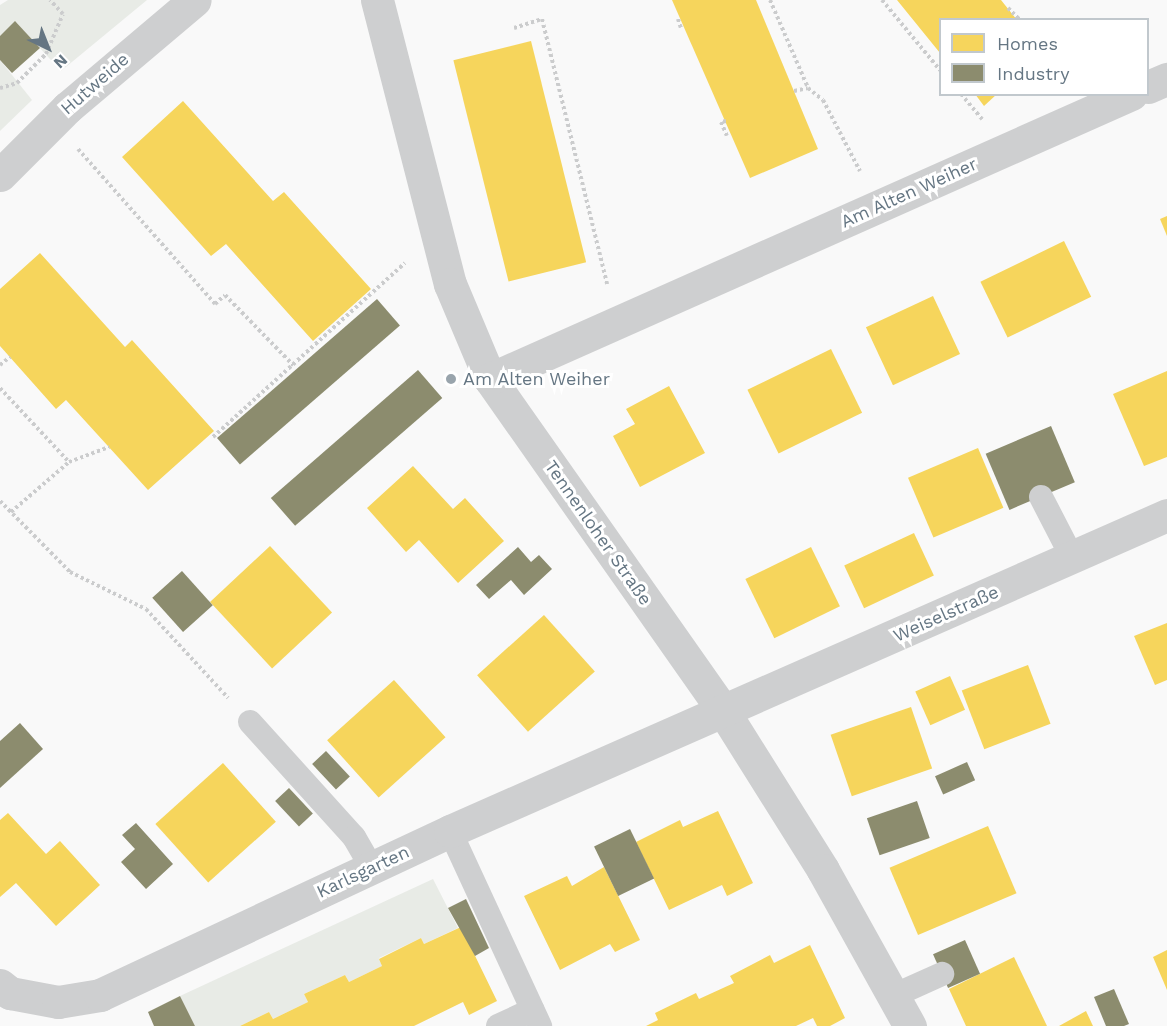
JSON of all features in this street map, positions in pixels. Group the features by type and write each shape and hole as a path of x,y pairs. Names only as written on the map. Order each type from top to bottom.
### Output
{"street":[{"name":"Hutweide","path":"0,175 67,108 195,0"},
{"name":"Tennenloher Straße","path":"378,0 450,284 490,379 724,712 822,870 910,1026"},
{"path":"1149,87 1167,79"},
{"name":"Am Alten Weiher","path":"490,379 1127,96"},
{"name":"Weiselstraße","path":"724,712 1167,515"},
{"name":"Karlsgarten","path":"0,985 10,993 58,1002 100,996 370,867 724,712"}],"lane":[{"path":"1041,497 1072,557"},
{"path":"249,722 354,837 370,867"},
{"path":"450,831 536,1018 498,1026"},
{"path":"893,996 942,974"}],"path":[{"path":"0,88 17,83 46,54 63,14 50,0"},
{"path":"770,0 808,88 823,100 864,181"},
{"path":"882,0 939,69"},
{"path":"1008,8 1018,18"},
{"path":"514,28 542,19 609,291"},
{"path":"678,19 681,28"},
{"path":"794,91 808,88"},
{"path":"963,96 989,128"},
{"path":"726,121 722,122 727,136"},
{"path":"78,149 215,304 225,295 293,365"},
{"path":"213,437 405,263"},
{"path":"0,365 10,357"},
{"path":"0,388 69,462"},
{"path":"11,512 69,462 109,447"},
{"path":"0,501 70,572 146,609 249,722"}],"shaded area":[{"path":"8,0 147,0 61,71 16,22 0,36 0,5"},
{"path":"0,60 32,100 0,131"},
{"path":"433,879 458,928 424,944 421,938 379,958 382,966 349,982 345,975 304,994 308,1002 273,1019 269,1012 240,1026 195,1026 180,996"}],"building: Homes":[{"path":"672,0 756,0 818,149 750,178"},
{"path":"897,0 1001,0 1015,18 939,18 939,52"},
{"path":"531,41 586,262 509,282 453,60"},
{"path":"976,96 995,96 984,106"},
{"path":"183,101 273,201 284,192 371,289 313,341 226,244 211,256 122,157"},
{"path":"1167,216 1167,236 1160,219"},
{"path":"1064,241 1091,297 1008,337 980,282"},
{"path":"40,253 125,347 132,340 214,431 148,490 66,400 56,409 0,346 0,289"},
{"path":"933,296 960,354 893,385 866,327"},
{"path":"831,349 862,413 779,454 747,390"},
{"path":"1167,371 1167,457 1144,466 1113,394"},
{"path":"669,386 705,453 640,487 613,436 635,424 626,409"},
{"path":"978,448 1003,508 933,538 908,478"},
{"path":"413,466 453,509 465,498 504,541 458,583 419,540 406,552 367,508"},
{"path":"914,533 934,576 864,608 844,566"},
{"path":"270,546 332,613 272,668 210,602"},
{"path":"811,547 840,606 774,638 745,579"},
{"path":"544,615 595,671 528,732 477,675"},
{"path":"1167,623 1167,680 1155,685 1134,636"},
{"path":"1028,665 1051,724 984,749 962,690"},
{"path":"950,676 965,710 930,725 915,691"},
{"path":"394,680 446,737 379,797 327,740"},
{"path":"911,707 932,768 852,796 831,735"},
{"path":"223,763 276,822 208,883 155,824"},
{"path":"718,811 753,883 727,896 722,885 669,910 636,842 680,820 683,827"},
{"path":"8,813 46,854 60,841 100,885 56,926 16,883 0,897 0,820"},
{"path":"988,826 1017,893 918,935 890,868"},
{"path":"604,867 640,940 615,952 610,944 560,970 524,896 567,876 572,886"},
{"path":"461,927 497,1001 469,1015 463,1002 414,1026 240,1026 269,1012 273,1019 308,1002 304,994 345,975 349,982 382,966 379,959 421,938 424,944"},
{"path":"810,945 845,1018 830,1026 817,1026 813,1018 796,1026 646,1026 658,1020 655,1013 696,993 699,999 734,983 730,976 770,955 774,963"},
{"path":"1167,950 1167,990 1153,957"},
{"path":"1014,957 1047,1026 966,1026 949,989"},
{"path":"1086,1011 1093,1026 1059,1026"}],"building: Industry":[{"path":"15,21 40,48 12,73 0,60 0,36"},
{"path":"377,299 400,325 240,464 217,438"},
{"path":"418,370 442,398 295,526 271,498"},
{"path":"1051,426 1075,482 1009,510 986,454"},
{"path":"518,547 531,562 539,555 552,569 524,595 511,580 489,599 476,585"},
{"path":"182,571 213,605 183,632 152,598"},
{"path":"20,723 43,749 0,788 0,741"},
{"path":"326,751 350,777 336,790 312,764"},
{"path":"967,762 975,780 943,795 935,776"},
{"path":"289,788 313,814 299,827 275,801"},
{"path":"917,801 930,838 880,855 867,818"},
{"path":"136,823 173,864 146,889 121,862 135,849 122,835"},
{"path":"630,829 654,878 618,896 594,847"},
{"path":"466,899 489,948 475,956 448,908"},
{"path":"965,940 980,974 948,988 933,954"},
{"path":"1114,989 1129,1024 1124,1026 1106,1026 1094,997"},
{"path":"180,996 195,1026 154,1026 148,1012"}],"place":[{"name":"Am Alten Weiher","path":"451,379"}]}
